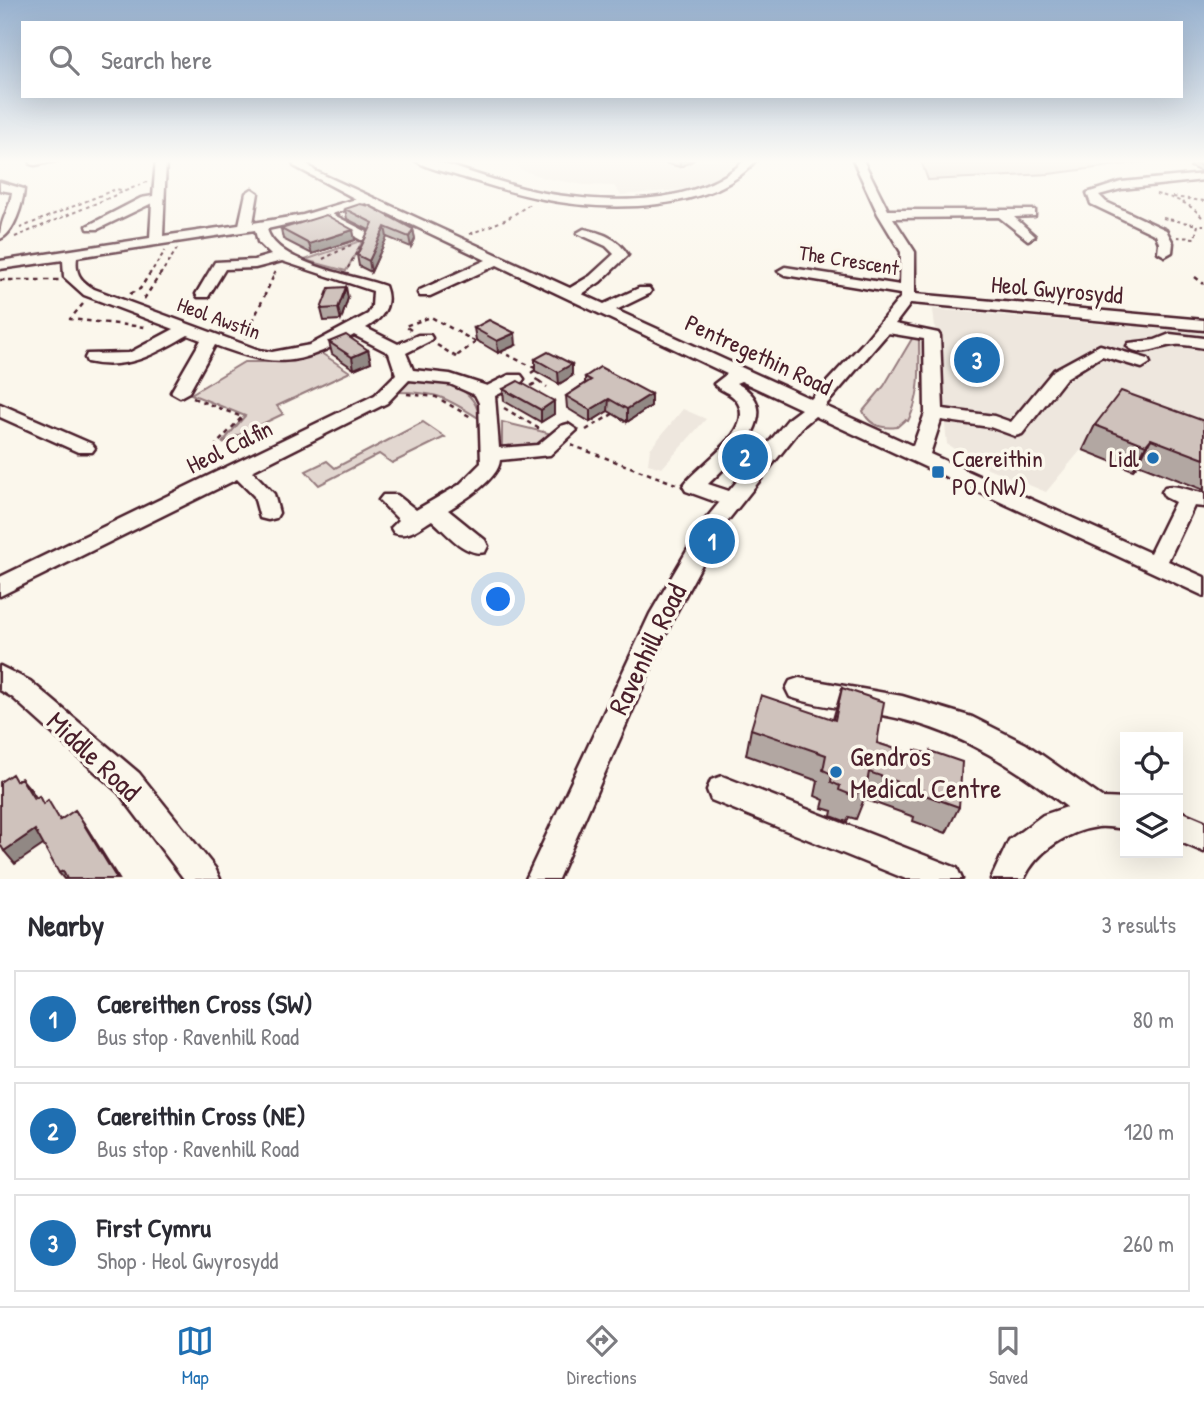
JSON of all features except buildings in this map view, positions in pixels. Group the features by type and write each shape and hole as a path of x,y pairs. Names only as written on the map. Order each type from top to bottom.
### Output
{"street":[{"path":"93,226 145,201"},
{"path":"156,242 159,201"},
{"path":"252,201 253,227 281,258"},
{"path":"0,265 253,227 324,214 361,201"},
{"name":"Pentregethin Road","path":"371,201 1204,587"},
{"path":"606,201 627,201"},
{"path":"878,201 908,251 907,294 884,327 932,336 934,413 919,457"},
{"path":"1095,201 1164,236 1166,252"},
{"path":"1002,213 1028,236"},
{"path":"884,214 1031,213"},
{"path":"324,214 366,237"},
{"path":"5,235 6,215"},
{"path":"571,295 595,279 621,255 618,248 608,242 584,233"},
{"path":"71,254 68,271 72,280"},
{"path":"203,294 220,265 255,264 281,258"},
{"name":"Heol Awstin","path":"72,280 92,294 210,339 272,357 296,355 316,349 374,317 380,307 380,289 281,258"},
{"path":"425,293 497,260"},
{"name":"The Crescent","path":"785,271 907,294"},
{"path":"603,310 644,291"},
{"path":"1017,293 1025,309"},
{"name":"Heol Gwyrosydd","path":"907,294 1025,309 1204,326"},
{"path":"934,413 994,422 1015,430 1060,374 1100,350 1142,363 1123,317"},
{"path":"93,358 112,361 132,359 180,327"},
{"name":"Ravenhill Road","path":"542,879 662,614 713,525 796,422 813,408 884,327"},
{"path":"354,329 398,350 404,361 405,375 456,380 479,389 486,397 491,464 466,491 417,520"},
{"path":"183,387 210,339"},
{"path":"398,350 426,339"},
{"path":"1135,346 1158,345 1170,339 1204,343"},
{"path":"486,397 515,379 500,369"},
{"path":"732,500 693,486 747,431 751,419 749,405 742,394 723,384 740,374"},
{"name":"Heol Calfin","path":"0,587 362,410 388,393 405,375"},
{"path":"183,387 207,382"},
{"path":"0,410 85,447"},
{"path":"489,456 543,451 563,434"},
{"path":"233,473 264,494 268,513"},
{"path":"1155,565 1170,518 1188,497"},
{"path":"390,500 417,520 477,546"},
{"name":"Middle Road","path":"0,677 21,689 129,783 204,879"},
{"path":"799,689 896,705 962,726 1029,761 1112,813"},
{"path":"722,790 946,879"},
{"path":"1007,879 1020,851 1054,825 1112,813"},
{"path":"1183,827 1204,837"}],"path":[{"path":"5,235 88,201"},
{"path":"5,235 98,201"},
{"path":"454,240 507,219 536,201"},
{"path":"1180,201 1204,220"},
{"path":"1161,218 1204,225"},
{"path":"1164,236 1195,238 1198,225"},
{"path":"114,302 140,289 179,239"},
{"path":"136,310 179,239"},
{"path":"307,265 363,240 342,275"},
{"path":"240,349 281,258"},
{"path":"1195,277 1204,284"},
{"path":"0,279 72,280"},
{"path":"92,294 71,319 159,329 180,327"},
{"path":"476,342 458,355 458,358 405,326 431,317 476,342 484,343 537,369 529,374 547,387"},
{"path":"527,387 539,381"},
{"path":"183,387 242,417 216,445 219,467 233,473"},
{"path":"388,393 436,397 478,421 487,421"},
{"path":"486,397 563,434 584,452 679,485 693,486"},
{"path":"563,434 588,430 623,407"}],"shaded area":[{"path":"363,240 346,271 305,260"},
{"path":"933,309 1204,333 1204,451 1110,415 1046,492 971,461 947,444"},
{"path":"913,337 919,338 918,391 908,421 905,420 897,427 877,425 869,420 863,411 884,386"},
{"path":"321,353 350,372 277,406 283,414 222,443 245,416 191,394 244,362 273,362"},
{"path":"413,380 456,387 471,398 480,419 441,397 396,392"},
{"path":"683,409 706,419 662,468 648,464 650,449"},
{"path":"423,422 445,437 392,463 379,454 319,485 306,471 327,461 335,468"},
{"path":"502,422 548,433 548,438 532,445 502,447"}],"place":[{"name":"First Cymru","path":"977,360"},
{"name":"Caereithin Cross (NE)","path":"745,457"},
{"name":"Lidl","path":"1153,458"},
{"name":"Caereithin PO (NW)","path":"938,472"},
{"name":"Caereithen Cross (SW)","path":"712,541"},
{"name":"Gendros Medical Centre","path":"836,772"}]}
